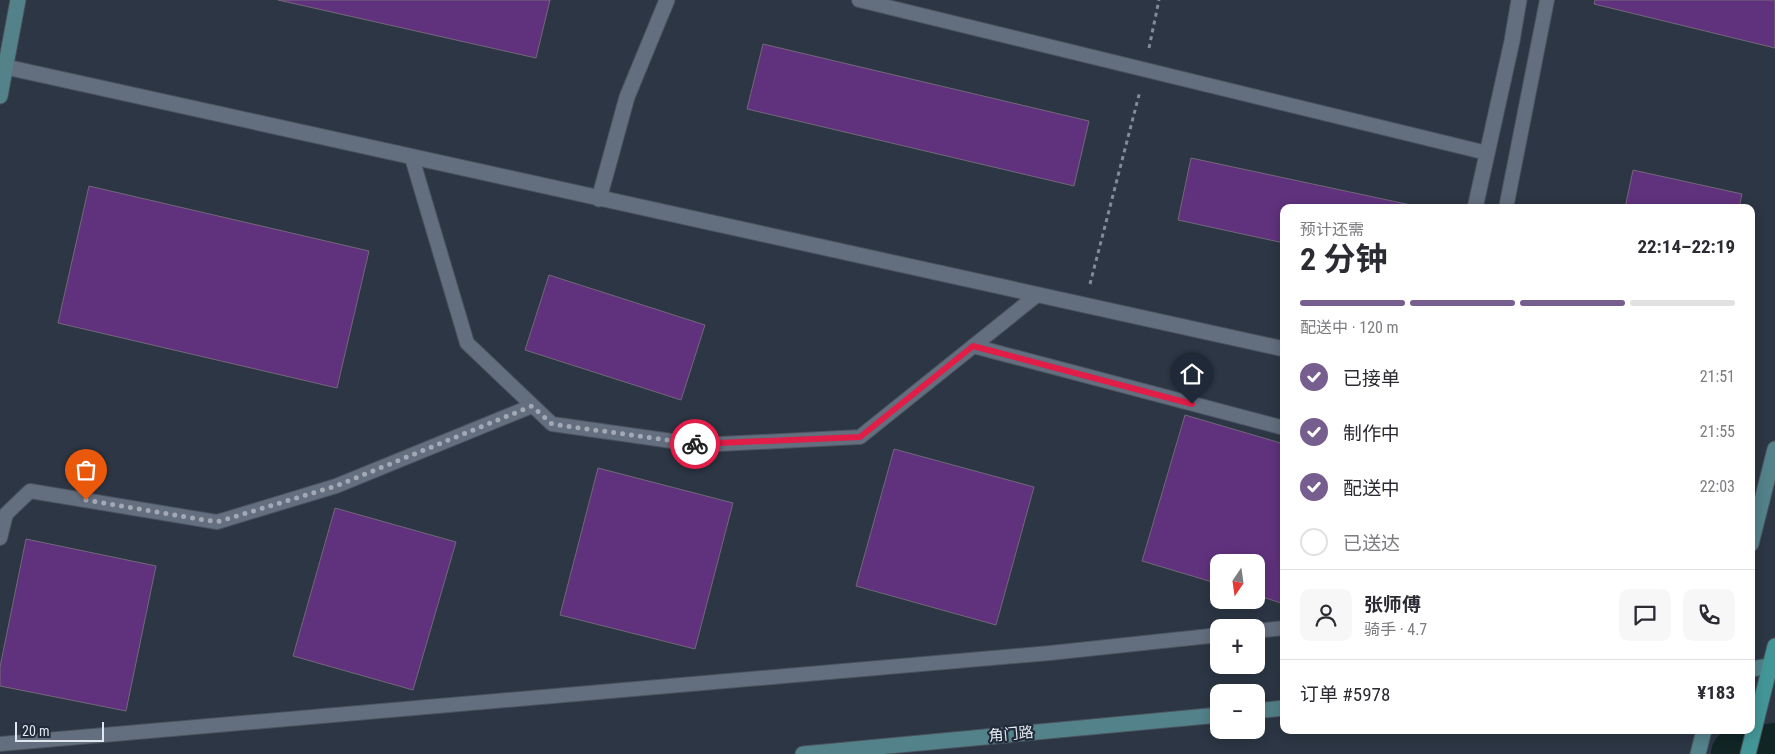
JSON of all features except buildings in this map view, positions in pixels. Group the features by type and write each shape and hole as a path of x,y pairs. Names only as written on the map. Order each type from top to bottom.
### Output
{"main road":[{"path":"1755,726 1775,646"},
{"path":"1748,754 1753,734"}],"street":[{"path":"0,96 18,0"},
{"path":"599,199 628,97 667,0"},
{"path":"1476,204 1519,0"},
{"path":"6,67 1280,348"},
{"path":"1755,528 1775,449"},
{"path":"1755,668 1770,666"},
{"path":"1265,710 1280,708"},
{"name":"角门路","path":"803,754 1210,715"},
{"path":"1698,754 1703,734"}],"lane":[{"path":"859,0 1487,153"},
{"path":"1507,204 1547,0"},
{"path":"412,158 467,343 552,424 700,445 860,437 1037,295"},
{"path":"973,346 1280,427"},
{"path":"0,538 6,514 30,491 217,522 336,486 532,406"},
{"path":"1265,630 1280,628"},
{"path":"0,744 1050,653 1210,636"}],"path":[{"path":"1084,306 1145,70 1159,0"}],"waterway":[{"path":"1737,754 1775,749"}],"way so far":[{"path":"86,500 217,522 336,486 532,406 552,424 695,444"}],"route":[{"path":"695,444 860,437 973,346 1192,404"}]}
